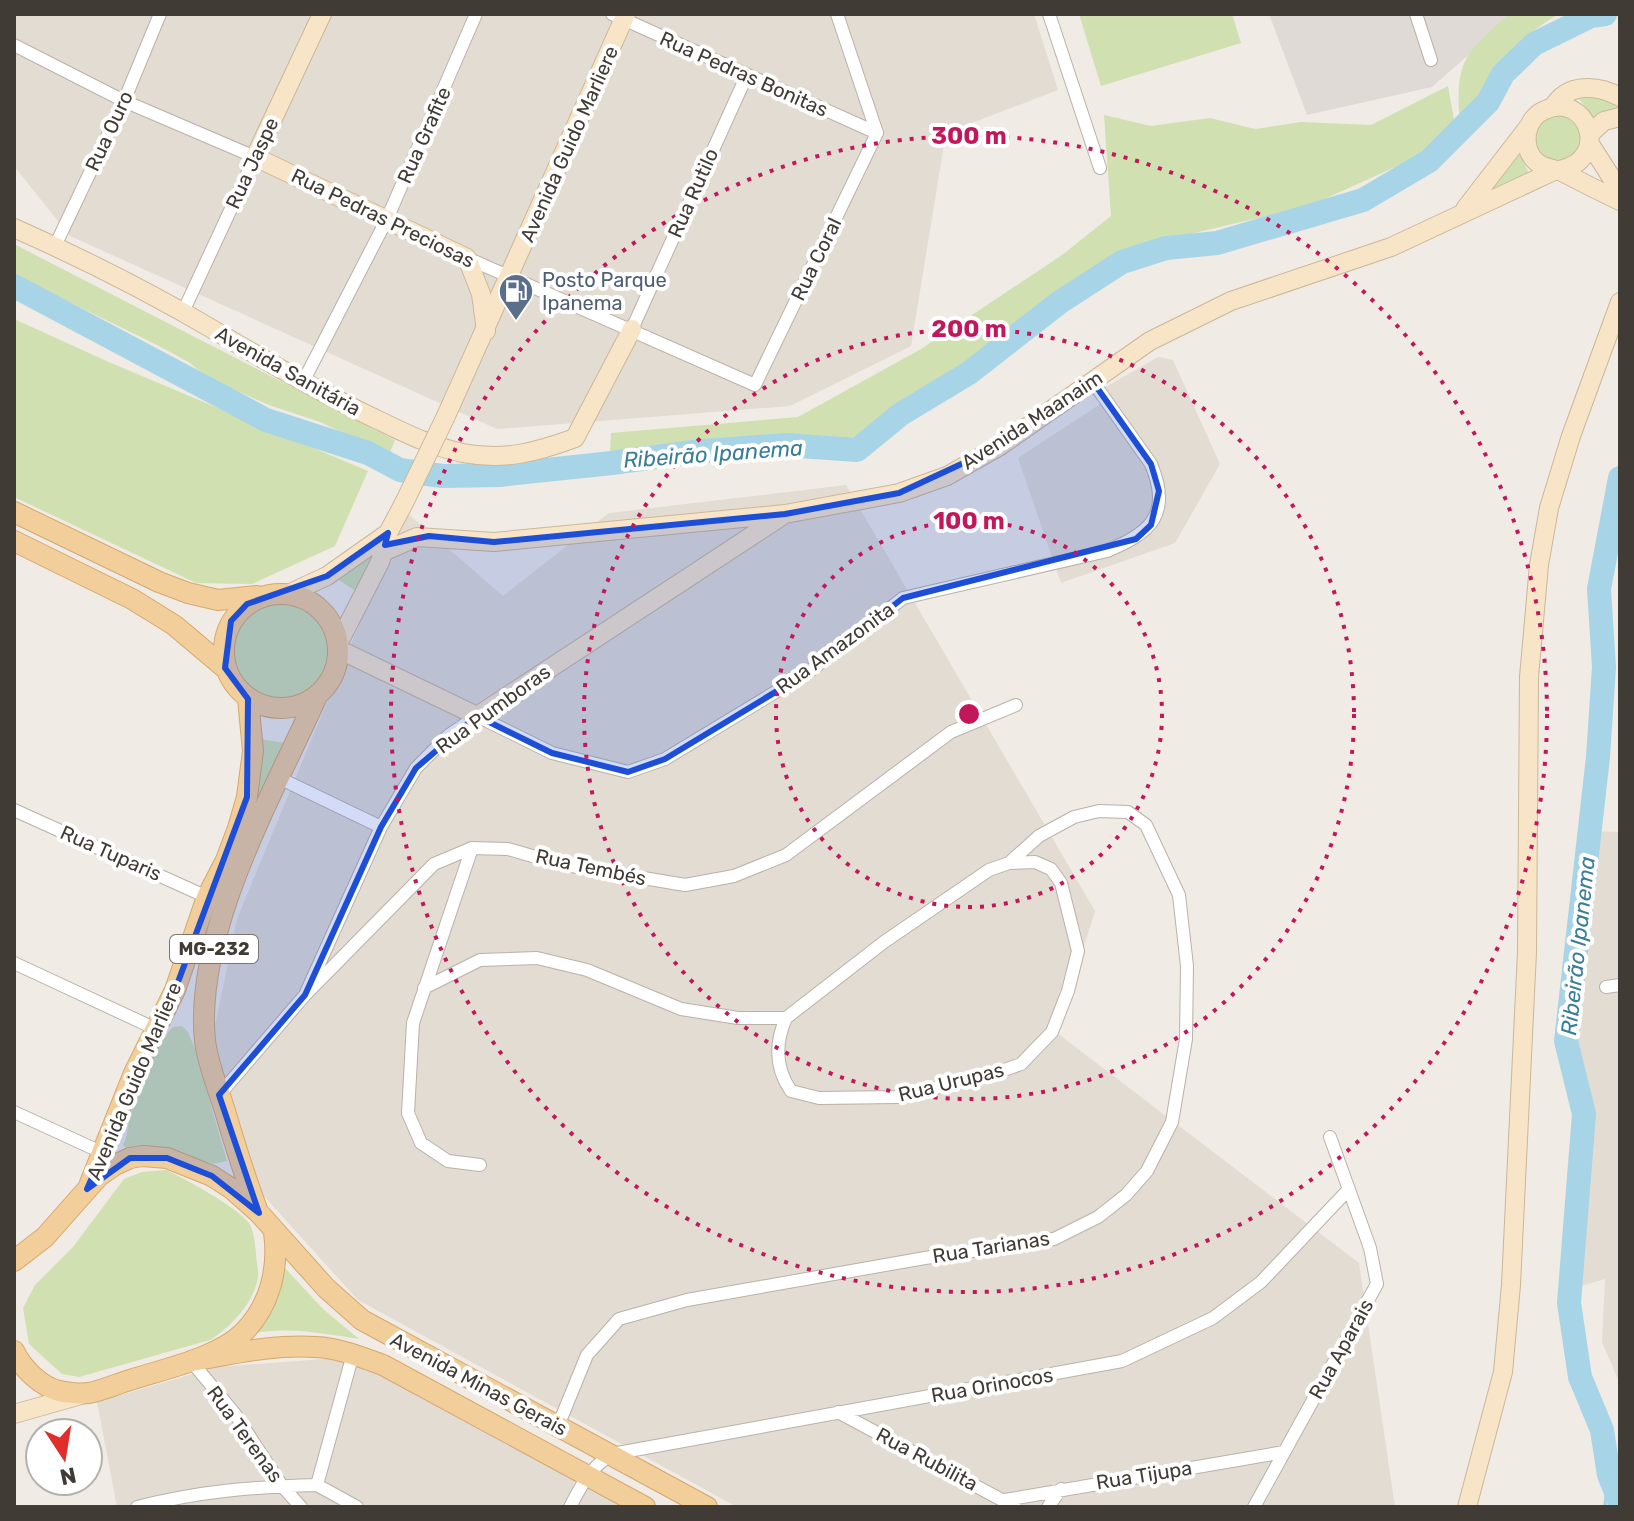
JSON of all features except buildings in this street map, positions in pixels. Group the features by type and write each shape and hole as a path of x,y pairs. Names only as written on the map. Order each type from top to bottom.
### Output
{"main road":[{"name":"Rua Jaspe","path":"255,157 322,14"},
{"name":"Avenida Guido Marliere","path":"338,646 383,552 388,533 510,278 621,16"},
{"path":"1553,107 1567,92 1581,87 1611,92 1620,97"},
{"path":"1620,191 1590,139 1587,124 1573,110 1553,107 1543,110 1529,126 1526,137 1532,157 1539,164 1558,170 1620,201"},
{"path":"1558,170 1579,162 1590,139 1604,121 1620,117"},
{"name":"Avenida Maanaim","path":"1463,211 1529,126"},
{"name":"Rua Pedras Preciosas","path":"255,157 467,258"},
{"name":"Avenida Maanaim","path":"383,552 407,539 429,536 494,542 785,514 899,493 947,476 1000,446 1150,341 1231,301 1391,247 1463,211 1558,170"},
{"name":"Avenida Sanitária","path":"14,228 183,312 303,382 432,444 463,453 495,456 535,453 575,438"},
{"path":"467,258 481,294 486,331"},
{"path":"1467,1507 1503,1372 1511,1285 1527,952 1529,677 1539,565 1549,508 1571,436 1620,302"},
{"name":"Rua Rutilo","path":"575,438 632,329"},
{"path":"401,508 429,536"},
{"path":"14,512 188,593 218,600 279,594 316,605 334,629 338,646"},
{"name":"Rua Pumboras","path":"477,716 785,514"},
{"name":"Avenida Guido Marliere","path":"279,594 327,576 388,533"},
{"path":"14,541 132,599 174,625 225,668 234,685 248,699 265,707 283,709 301,705 317,696"},
{"path":"225,668 223,644 231,621 247,604 279,594"},
{"name":"Rua Amazonita","path":"338,646 477,716"},
{"name":"MG-232","path":"317,696 333,675 338,646"},
{"name":"Avenida Guido Marliere","path":"259,1213 241,1167 205,1043 206,990 222,919 253,834 317,696"},
{"name":"Avenida Guido Marliere","path":"87,1189 175,990 207,897 226,860 247,797 253,751 248,699"},
{"name":"MG-232","path":"14,1261 45,1237 107,1170 130,1158 167,1158 212,1176 259,1213 274,1232"},
{"path":"14,1414 191,1361 230,1344 260,1312 272,1283 277,1260 274,1232"},
{"name":"Avenida Minas Gerais","path":"274,1232 326,1288 362,1320 707,1507"},
{"name":"Avenida Minas Gerais","path":"191,1361 280,1347 318,1347 353,1354 383,1365 645,1507"},
{"path":"14,1351 40,1382 58,1391 88,1393"}],"street":[{"name":"Rua Ouro","path":"55,246 124,101 160,14"},
{"name":"Rua Grafite","path":"303,382 387,219 476,14"},
{"path":"837,14 877,133"},
{"path":"1049,14 1100,168"},
{"path":"1416,14 1431,60"},
{"name":"Rua Pedras Bonitas","path":"621,16 746,77 877,133"},
{"name":"Rua Pedras Preciosas","path":"14,45 124,101 255,157"},
{"name":"Rua Rutilo","path":"632,329 746,77"},
{"name":"Rua Coral","path":"755,385 877,133"},
{"name":"Rua Jaspe","path":"183,312 255,157"},
{"name":"Rua Pedras Preciosas","path":"467,258 755,385"},
{"name":"Rua Amazonita","path":"477,716 552,753 628,772 665,759 810,671 903,598 1107,551 1136,539 1151,525 1157,509 1157,479 1151,464 1093,382"},
{"name":"Rua Tembés","path":"219,1095 305,995 434,864 472,848 508,849 560,864 685,885 734,876 786,855 951,732 1016,705"},
{"name":"Rua Pumboras","path":"305,995 381,827 416,768 449,735 477,716"},
{"path":"279,778 381,827"},
{"name":"Rua Tuparis","path":"14,810 207,897"},
{"name":"Rua Tarianas","path":"558,1426 587,1355 619,1319 687,1300 925,1258 1054,1239 1098,1217 1126,1195 1147,1171 1172,1122 1186,1039 1187,966 1179,895 1146,825 1128,812 1099,811 1074,817 1039,836 1009,863 989,870 919,918 786,1018"},
{"path":"472,848 413,1023 408,1113 421,1143 448,1161 480,1165"},
{"name":"Rua Urupas","path":"786,1018 779,1034 778,1049 783,1080 791,1091 819,1098 897,1097 984,1077 1021,1064 1052,1032 1068,991 1078,951 1061,883 1051,869 1035,862 1009,863"},
{"path":"424,988 480,960 537,958 587,970 681,1009 738,1018 786,1018"},
{"path":"14,963 156,1029"},
{"path":"1606,987 1620,985"},
{"path":"14,1112 101,1152"},
{"name":"Rua Aparais","path":"1254,1507 1377,1284 1370,1248 1330,1137"},
{"name":"Rua Orinocos","path":"585,1476 612,1454 1122,1361 1213,1318 1261,1282 1349,1189"},
{"path":"317,1485 353,1354"},
{"name":"Rua Terenas","path":"191,1361 235,1414 282,1486 301,1507"},
{"name":"Rua Rubilita","path":"838,1412 1010,1504"},
{"name":"Rua Tijupa","path":"1010,1504 1061,1489 1284,1452"},
{"path":"570,1507 585,1476"},
{"path":"137,1507 182,1501 237,1487 317,1485 357,1507"},
{"path":"1048,1507 1061,1489"}],"highlighted area":[{"path":"1093,382 1151,464 1159,491 1151,525 1136,539 903,598 810,671 665,759 628,772 552,753 477,716 416,768 381,827 305,995 219,1095 259,1213 212,1176 167,1158 130,1158 87,1189 175,990 247,797 248,699 225,668 231,621 247,604 327,576 388,533 385,545 429,536 494,542 785,514 899,493 1000,446"}],"shaded area":[{"path":"14,14 1034,14 1058,90 946,133 911,346 790,406 497,429 70,236 14,166"},
{"path":"1269,14 1515,14 1432,87 1307,115"},
{"path":"1158,357 1173,360 1220,464 1175,543 1061,583 1018,458 1102,403 1092,395"},
{"path":"846,485 1095,911 1057,1033 1359,1263 1395,1507 737,1507 358,1300 263,1195 210,1050 237,919 406,512 503,596 609,513"},
{"path":"1586,831 1620,832 1620,1384 1602,1342 1605,1279 1577,1287 1582,1145 1571,1014"},
{"path":"350,1357 629,1507 117,1507 104,1439 104,1417 100,1417 97,1402 217,1367"}],"green space":[{"path":"1079,14 1232,14 1241,43 1101,86"},
{"path":"1509,14 1559,14 1511,51 1481,98 1459,114 1460,79 1468,56"},
{"path":"1448,86 1454,120 1415,158 1309,206 1122,250 990,346 851,439 610,453 611,433 798,417 921,349 1062,255 1111,216 1104,115 1151,126 1210,118 1255,129 1301,122 1371,125"},
{"path":"1576,95 1613,101 1619,110 1592,123 1590,113"},
{"path":"1556,111 1579,123 1582,149 1562,165 1538,158 1533,140 1536,125"},
{"path":"1524,148 1524,163 1530,175 1482,195 1506,163"},
{"path":"14,244 395,440 389,455 320,422 269,405 209,379 190,363 159,346 14,275"},
{"path":"14,319 368,471 335,546 252,584 196,583 14,497"},
{"path":"382,544 360,594 336,578 363,562"},
{"path":"283,604 310,612 324,626 332,653 324,680 310,694 283,702 256,694 242,680 234,653 242,626 256,612"},
{"path":"256,735 265,740 286,743 255,811 261,761"},
{"path":"182,1026 195,1049 227,1161 213,1164 169,1150 129,1152 123,1145 136,1097 153,1057 173,1027"},
{"path":"166,1170 223,1202 249,1223 258,1271 252,1296 233,1321 210,1340 79,1377 62,1374 29,1344 23,1308 35,1285 73,1247 124,1179 142,1172"},
{"path":"285,1268 323,1309 359,1339 292,1331 251,1334 276,1293"}],"waterway":[{"name":"Ribeirão Ipanema","path":"14,286 266,420 368,453 400,470 442,476 499,475 693,452 785,445 857,450 901,414 969,373 1060,302 1122,262 1166,248 1217,243 1363,200 1429,161 1488,102 1503,74 1534,44 1591,16 1605,14"},
{"name":"Ribeirão Ipanema","path":"1620,478 1599,589 1604,667 1598,757 1566,1041 1584,1114 1569,1303 1580,1377 1602,1430 1609,1475 1620,1502"},
{"path":"1605,1507 1609,1475"}],"place":[{"name":"Posto Parque Ipanema","path":"516,322"}]}
